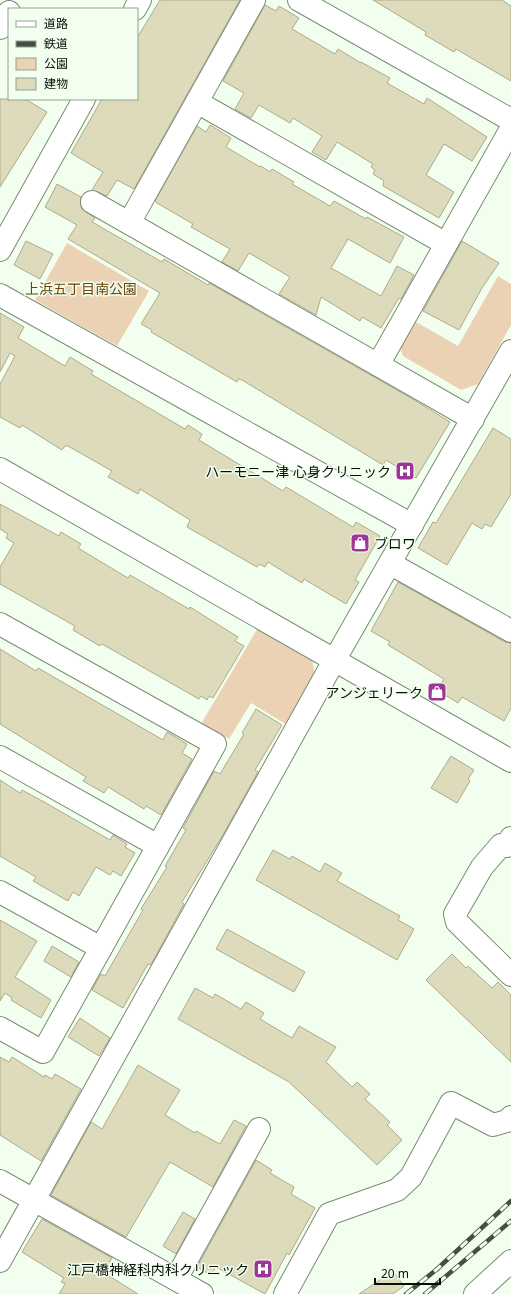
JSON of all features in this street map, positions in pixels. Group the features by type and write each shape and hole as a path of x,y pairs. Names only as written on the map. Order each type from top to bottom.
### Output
{"street":[{"path":"129,223 254,0"},
{"path":"299,0 511,120"},
{"path":"0,3 9,8"},
{"path":"0,28 8,14"},
{"path":"0,250 83,100"},
{"path":"197,102 446,244"},
{"path":"378,364 511,129"},
{"path":"92,202 473,419"},
{"path":"0,295 412,525"},
{"path":"0,1261 335,659 391,564 511,351"},
{"path":"0,469 335,659 511,761"},
{"path":"391,564 511,630"},
{"path":"0,624 215,744 43,1052 0,1028"},
{"path":"0,757 158,846"},
{"path":"511,838 507,846 501,845 482,867 454,914 457,922 511,975"},
{"path":"0,892 102,948"},
{"path":"285,1294 329,1214 402,1187 411,1177 451,1103 493,1125 507,1121 511,1117"},
{"path":"176,1279 259,1129"},
{"path":"0,1181 202,1294"},
{"path":"474,1294 511,1261"}],"green space":[{"name":"上浜五丁目南公園","path":"67,243 149,291 117,346 35,300"},
{"path":"498,276 511,284 511,325 478,384 461,390 403,356 398,342 411,319 458,346"},
{"path":"258,628 312,658 315,676 287,725 251,703 229,739 201,724"}],"building":[{"path":"160,0 240,0 134,189 117,180 107,196 92,190 103,172 71,153 101,100 138,100 138,36"},
{"path":"373,0 502,0 511,6 511,81 456,49 454,52 425,35 426,32"},
{"path":"265,5 276,11 279,6 299,18 292,29 335,54 338,49 390,78 387,83 424,104 427,98 487,137 472,161 444,144 426,175 454,192 439,218 383,186 384,181 373,174 375,170 371,167 373,164 337,142 326,160 312,152 322,136 293,118 290,123 259,105 251,118 235,109 244,93 223,81"},
{"path":"0,99 27,100 47,112 0,187"},
{"path":"210,125 231,138 226,147 260,167 261,166 270,172 272,169 294,182 292,184 330,206 334,201 366,219 367,217 404,237 390,263 348,239 331,268 381,296 397,266 414,275 401,299 399,298 381,328 362,317 360,321 321,297 316,315 279,294 290,277 249,253 238,271 222,262 230,249 191,227 193,224 155,201 197,126 206,132"},
{"path":"57,184 81,197 81,208 95,218 92,222 162,262 164,259 208,285 209,283 411,398 450,422 416,478 386,460 383,465 242,380 238,379 237,382 151,332 152,330 141,324 160,293 68,239 77,225 45,207"},
{"path":"26,241 53,254 40,279 14,265"},
{"path":"462,241 499,263 482,288 459,330 423,311"},
{"path":"0,313 24,327 18,338 65,366 70,357 93,371 91,374 185,429 188,425 202,434 199,440 283,491 286,487 353,527 356,522 380,536 355,580 359,582 346,604 304,579 302,583 268,562 265,567 259,564 257,567 187,527 190,520 140,489 138,494 108,477 112,471 68,446 65,446 62,450 22,425 20,428 0,417 0,384 15,356 10,353 0,372"},
{"path":"493,428 511,439 511,494 491,527 485,524 482,529 472,523 447,565 418,548 433,522 436,523"},
{"path":"0,504 59,536 61,532 81,544 78,548 128,578 130,575 189,609 190,607 238,637 235,641 244,646 213,698 209,696 207,700 201,696 199,699 102,644 100,646 73,630 75,626 0,584 0,567 14,543 6,538 8,534 0,529"},
{"path":"398,582 505,642 511,643 511,708 504,721 462,697 458,703 437,690 444,679 388,645 390,642 371,631"},
{"path":"0,649 36,671 38,668 163,740 167,732 187,744 182,753 192,759 161,815 146,806 144,809 108,787 104,793 83,781 86,777 0,724"},
{"path":"256,709 282,725 255,770 258,772 224,833 182,902 184,904 153,961 150,965 148,964 123,1008 92,990 101,974 105,976 143,910 141,909 167,867 165,866 186,830 183,828 214,771 220,774 244,734 242,733"},
{"path":"451,756 474,770 468,779 470,781 457,803 431,788"},
{"path":"0,780 20,793 22,790 46,803 110,840 113,835 127,844 125,847 135,853 121,876 113,871 110,875 96,867 79,896 73,892 68,901 33,881 36,877 0,856"},
{"path":"273,850 290,859 292,856 320,872 325,863 342,873 337,881 400,916 398,920 414,929 397,960 256,880"},
{"path":"0,920 37,941 15,977 51,1000 41,1018 11,1000 12,998 5,993 0,1001"},
{"path":"227,929 305,972 294,992 216,949"},
{"path":"52,946 79,962 71,977 44,961"},
{"path":"452,954 466,968 468,966 492,988 498,982 511,995 511,1062 426,980"},
{"path":"195,988 213,998 215,994 241,1009 246,1002 264,1013 260,1019 292,1038 299,1026 336,1047 326,1062 352,1087 357,1082 370,1094 365,1099 390,1122 387,1125 402,1140 377,1165 289,1082 178,1019"},
{"path":"80,1018 110,1038 99,1056 68,1037"},
{"path":"0,1057 9,1062 12,1057 44,1077 45,1075 52,1079 55,1074 81,1089 41,1161 0,1135"},
{"path":"138,1065 180,1090 165,1115 195,1133 196,1131 220,1144 234,1120 246,1126 213,1187 170,1162 126,1237 51,1195 91,1122 102,1129"},
{"path":"256,1160 272,1170 270,1173 294,1187 291,1194 315,1208 289,1255 287,1253 265,1294 216,1267 211,1275 197,1267"},
{"path":"183,1212 195,1219 176,1254 163,1246"},
{"path":"42,1219 112,1258 103,1272 138,1294 59,1294 65,1284 61,1282 64,1278 22,1252"},
{"path":"393,1271 404,1286 393,1294 359,1294"}],"railway":[{"path":"406,1294 436,1270 511,1201"},
{"path":"425,1294 511,1221"}],"place":[{"name":"ハーモニー津 心身クリニック","path":"405,471"},
{"name":"ブロワ","path":"360,543"},
{"name":"アンジェリーク","path":"437,692"},
{"name":"江戸橋神経科内科クリニック","path":"263,1269"}]}
